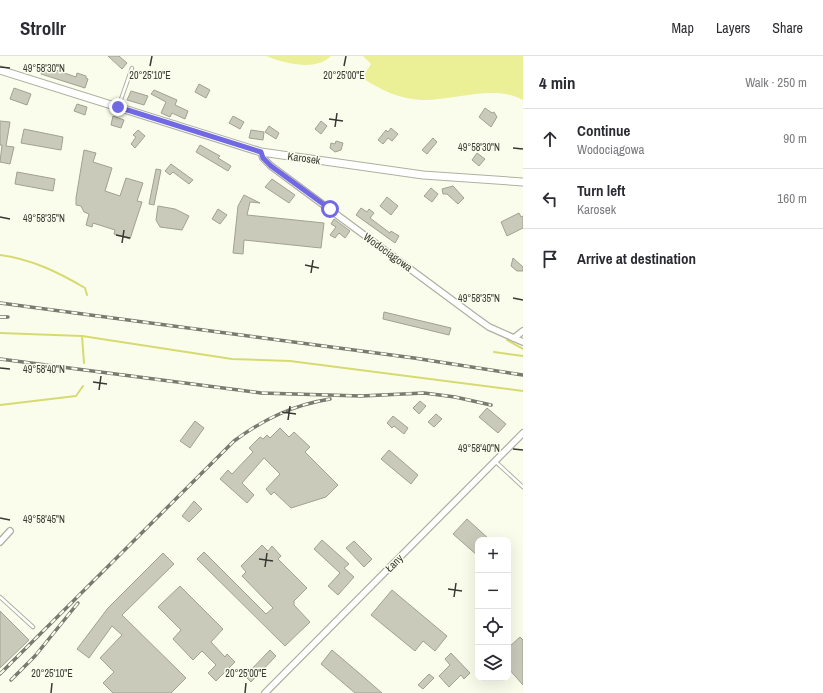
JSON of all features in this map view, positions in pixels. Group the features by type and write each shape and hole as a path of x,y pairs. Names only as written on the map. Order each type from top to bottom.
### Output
{"street":[{"name":"Karosek","path":"0,70 261,152 423,175 523,182"},
{"name":"Wodociągowa","path":"261,152 263,158 271,166 475,317 489,327 523,342"},
{"path":"514,338 523,331"},
{"name":"Łany","path":"265,693 496,462 523,433"},
{"path":"0,542 10,531"}],"lane":[{"path":"118,107 132,68"},
{"path":"496,462 523,487"},
{"path":"0,597 33,627"}],"green space":[{"path":"266,56 331,56 317,64 299,65"},
{"path":"363,56 523,56 523,100 512,95 500,93 474,94 434,100 422,100 398,96 383,90 362,78 371,64"}],"building":[{"path":"108,56 119,56 127,63 122,69"},
{"path":"44,66 76,77 77,73 86,76 88,79 85,88 41,74"},
{"path":"199,84 210,90 206,98 195,92"},
{"path":"14,88 31,94 27,105 10,99"},
{"path":"154,90 177,100 175,105 188,111 185,119 172,113 170,117 161,113 166,102 151,94"},
{"path":"131,91 148,96 144,105 127,100"},
{"path":"77,104 87,107 85,115 74,111"},
{"path":"485,108 492,113 494,112 497,117 491,127 479,117"},
{"path":"113,116 124,120 121,128 111,125"},
{"path":"233,116 244,122 240,129 229,123"},
{"path":"0,121 10,122 6,146 14,147 10,164 0,162 2,145 0,145"},
{"path":"321,121 327,126 321,134 315,129"},
{"path":"269,126 279,133 276,139 265,132"},
{"path":"391,128 398,134 392,141 388,138 383,144 378,140 386,130 388,132"},
{"path":"24,129 63,137 61,150 21,143"},
{"path":"138,130 145,136 135,148 131,144 136,137 133,135"},
{"path":"251,130 264,132 263,140 249,138"},
{"path":"433,138 437,142 427,154 422,150"},
{"path":"336,141 343,143 341,150 335,152 330,148 331,143 335,144"},
{"path":"200,145 220,156 218,158 231,166 228,171 196,152"},
{"path":"84,150 96,153 93,162 112,168 105,191 120,196 126,178 143,183 137,201 142,202 130,239 114,234 115,230 93,223 92,227 86,225 89,214 84,212 81,206 76,205"},
{"path":"477,153 485,159 479,166 472,160"},
{"path":"171,164 193,180 189,184 173,172 170,175 165,171"},
{"path":"156,169 161,170 154,205 149,204"},
{"path":"17,172 55,179 53,191 15,184"},
{"path":"272,179 295,195 289,203 265,187"},
{"path":"453,186 464,198 458,204 447,194 443,194 442,189"},
{"path":"431,188 438,194 432,202 424,196"},
{"path":"244,195 260,203 250,202 247,215 324,223 321,248 244,240 243,254 233,253 238,206"},
{"path":"387,197 398,206 391,215 380,206"},
{"path":"158,206 175,209 189,216 182,230 160,227 156,220"},
{"path":"361,208 367,212 369,209 374,213 370,218 390,233 391,231 399,236 395,243 356,215"},
{"path":"218,209 227,215 220,224 212,219"},
{"path":"519,213 521,217 523,216 523,228 507,236 501,222"},
{"path":"334,219 350,231 345,238 339,233 335,238 330,235 336,227 331,224"},
{"path":"513,258 523,267 523,271 517,271 511,266"},
{"path":"384,312 451,328 449,335 383,319"},
{"path":"420,401 426,406 419,414 413,408"},
{"path":"487,408 506,424 498,433 479,417"},
{"path":"436,414 442,419 434,427 428,422"},
{"path":"393,416 408,428 404,434 394,426 392,428 387,423"},
{"path":"195,421 204,428 190,448 180,441"},
{"path":"280,428 289,437 294,432 310,447 305,452 338,485 326,497 291,508 274,492 271,495 266,489 280,474 264,458 242,483 254,495 247,503 220,479 228,470 232,474 253,452 249,448 260,437 263,439 267,435 270,438"},
{"path":"389,450 418,475 411,484 381,459"},
{"path":"194,501 202,509 189,522 182,516"},
{"path":"467,519 487,537 475,537 475,553 453,534"},
{"path":"322,540 349,564 344,568 354,577 338,595 328,586 340,573 314,549"},
{"path":"354,541 372,559 364,567 346,548"},
{"path":"262,545 268,551 272,546 281,556 278,559 307,588 294,601 294,605 310,622 285,646 197,559 204,552 266,614 273,608 242,576 246,572 241,566"},
{"path":"163,553 174,564 122,615 186,678 171,693 113,693 103,683 114,672 100,658 122,635 112,626 89,658 77,649 108,608"},
{"path":"180,586 223,629 211,642 225,657 227,654 235,662 216,681 208,673 216,665 202,651 193,660 173,639 181,630 158,607"},
{"path":"392,590 447,636 435,651 423,641 415,651 371,615"},
{"path":"0,611 29,640 0,668"},
{"path":"520,637 523,640 523,685 511,671 511,645"},
{"path":"270,650 276,656 251,682 245,676"},
{"path":"332,650 382,693 355,693 321,664"},
{"path":"451,653 470,673 464,679 461,675 449,687 439,676 450,665 445,659"},
{"path":"429,674 434,678 423,689 418,685"}],"waterway":[{"path":"0,255 33,263 65,277 85,288 87,295"},
{"path":"0,333 82,336 232,359 290,361 523,391"},
{"path":"82,336 84,363"},
{"path":"507,340 523,349"},
{"path":"494,352 523,356"},
{"path":"0,405 76,396 83,386"}],"railway":[{"path":"0,303 414,358 523,375"},
{"path":"0,317 8,317"},
{"path":"0,359 261,393 361,396 424,393 455,397 491,405"},
{"path":"0,674 234,441 256,426 279,414 304,405 330,399"},
{"path":"11,680 35,656 78,603"}],"route":[{"path":"118,107 250,150 261,152 263,158 271,166 330,209"}]}
